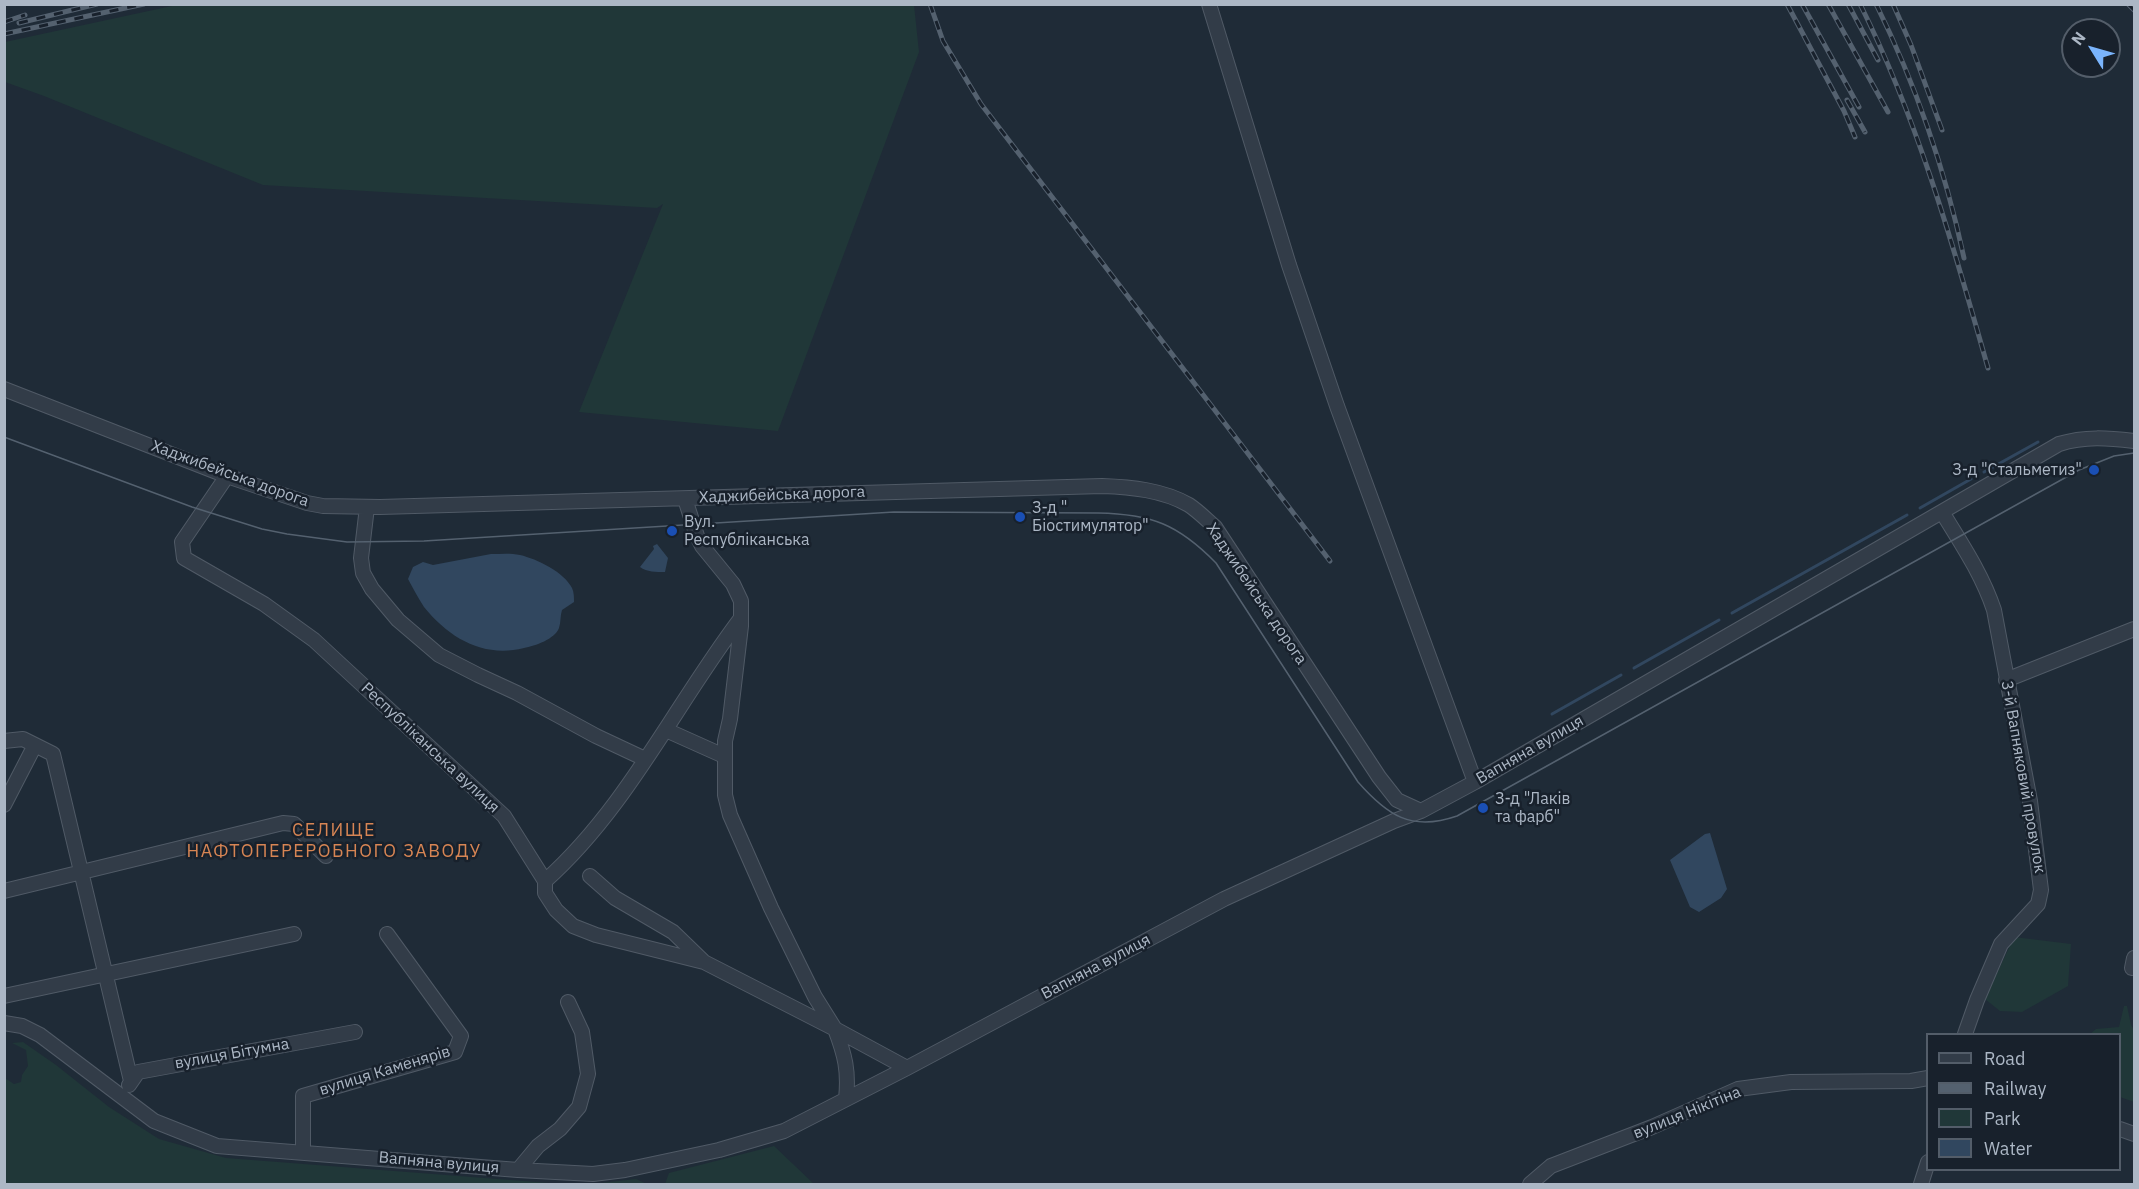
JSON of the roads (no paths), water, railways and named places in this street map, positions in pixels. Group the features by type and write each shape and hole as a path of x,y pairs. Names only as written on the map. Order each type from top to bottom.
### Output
{"street":[{"path":"1209,4 1289,265 1337,406 1475,782"},
{"name":"Хаджибейська дорога","path":"4,388 227,476 307,503 323,506 367,507 685,499 1102,486 1136,488 1190,506 1215,527 1378,777 1398,800 1421,812"},
{"name":"Вапняна вулиця","path":"4,1023 22,1026 40,1035 154,1121 217,1146 593,1174 653,1166 719,1150 784,1131 1224,899 1394,821 1421,812 2060,444 2085,438 2103,437 2134,441"},
{"name":"Республіканська вулиця","path":"227,476 182,542 184,558 264,604 314,640 504,816 545,881 545,893 556,910 573,926 596,935 704,962 907,1068"},
{"path":"685,499 702,546 738,592 741,601 741,618 724,756 725,795 730,815 814,997 835,1029 845,1055 848,1079 846,1099"},
{"path":"367,507 361,558 363,573 372,589 398,620 439,655 645,759"},
{"name":"3-й Вапняковий провулок","path":"1942,512 1988,591 1994,610 2030,801 2042,890 2038,904 2001,944 1966,1033"},
{"path":"545,881 586,838 645,759 741,618"},
{"path":"2006,680 2134,629"},
{"path":"666,730 724,756"},
{"path":"4,741 23,739 53,753 131,1081 121,1096"},
{"path":"4,805 35,745"},
{"path":"4,891 283,823 294,824 326,856"},
{"path":"590,876 615,898 673,932 704,962"},
{"path":"4,996 294,934"},
{"name":"вулиця Каменярів","path":"303,1152 303,1096 455,1052 461,1036 387,934"},
{"path":"518,1170 538,1146 560,1128 579,1107 585,1090 588,1074 582,1032 568,1002"},
{"name":"вулиця Бітумна","path":"131,1081 138,1072 355,1032"},
{"name":"вулиця Нікітіна","path":"1530,1185 1551,1166 1652,1127 1738,1089 1791,1082 1911,1081 1926,1078"},
{"path":"1921,1185 1926,1169"}],"water":[{"path":"657,544 668,558 665,572 649,571 640,567 654,549 653,546"},
{"path":"491,554 517,554 527,557 549,567 568,582 573,590 574,602 562,610 559,628 549,639 534,646 509,650 482,648 469,643 457,637 434,618 424,607 408,579 413,567 423,562 433,565"},
{"path":"1710,833 1727,889 1721,898 1699,912 1690,907 1670,860 1705,834"}],"waterway":[{"path":"1984,472 2038,442"},
{"path":"1920,508 1971,479"},
{"path":"1732,613 1907,515"},
{"path":"1634,668 1719,620"},
{"path":"1552,714 1621,675"}],"tram line":[{"path":"4,437 192,507 262,529 347,542 424,541 894,512 1098,513 1149,519 1176,530 1216,563 1358,782 1390,811 1413,821 1426,822 1457,816 2079,470 2114,456 2134,453"}],"railway":[{"path":"19,23 97,4"},
{"path":"4,34 144,4"},
{"path":"930,4 943,41 981,104 1330,561"},
{"path":"1787,4 1844,111 1855,137"},
{"path":"1802,4 1859,107"},
{"path":"1828,4 1888,112"},
{"path":"1848,4 1878,60"},
{"path":"1860,4 1900,93 1933,183 1988,368"},
{"path":"1876,4 1904,65 1928,128 1948,192 1964,258"},
{"path":"1893,4 1911,45 1942,130"},
{"path":"2128,4 2134,10"},
{"path":"4,22 25,15"},
{"path":"1847,100 1865,132"}],"place":[{"name":"З-д \"Стальметиз\"","path":"2094,470"},
{"name":"З-д \" Біостимулятор\"","path":"1020,517"},
{"name":"Вул. Республіканська","path":"672,531"},
{"name":"З-д \"Лаків та фарб\"","path":"1483,808"}],"district":[{"name":"СЕЛИЩЕ НАФТОПЕРЕРОБНОГО ЗАВОДУ","path":"334,841"}]}
